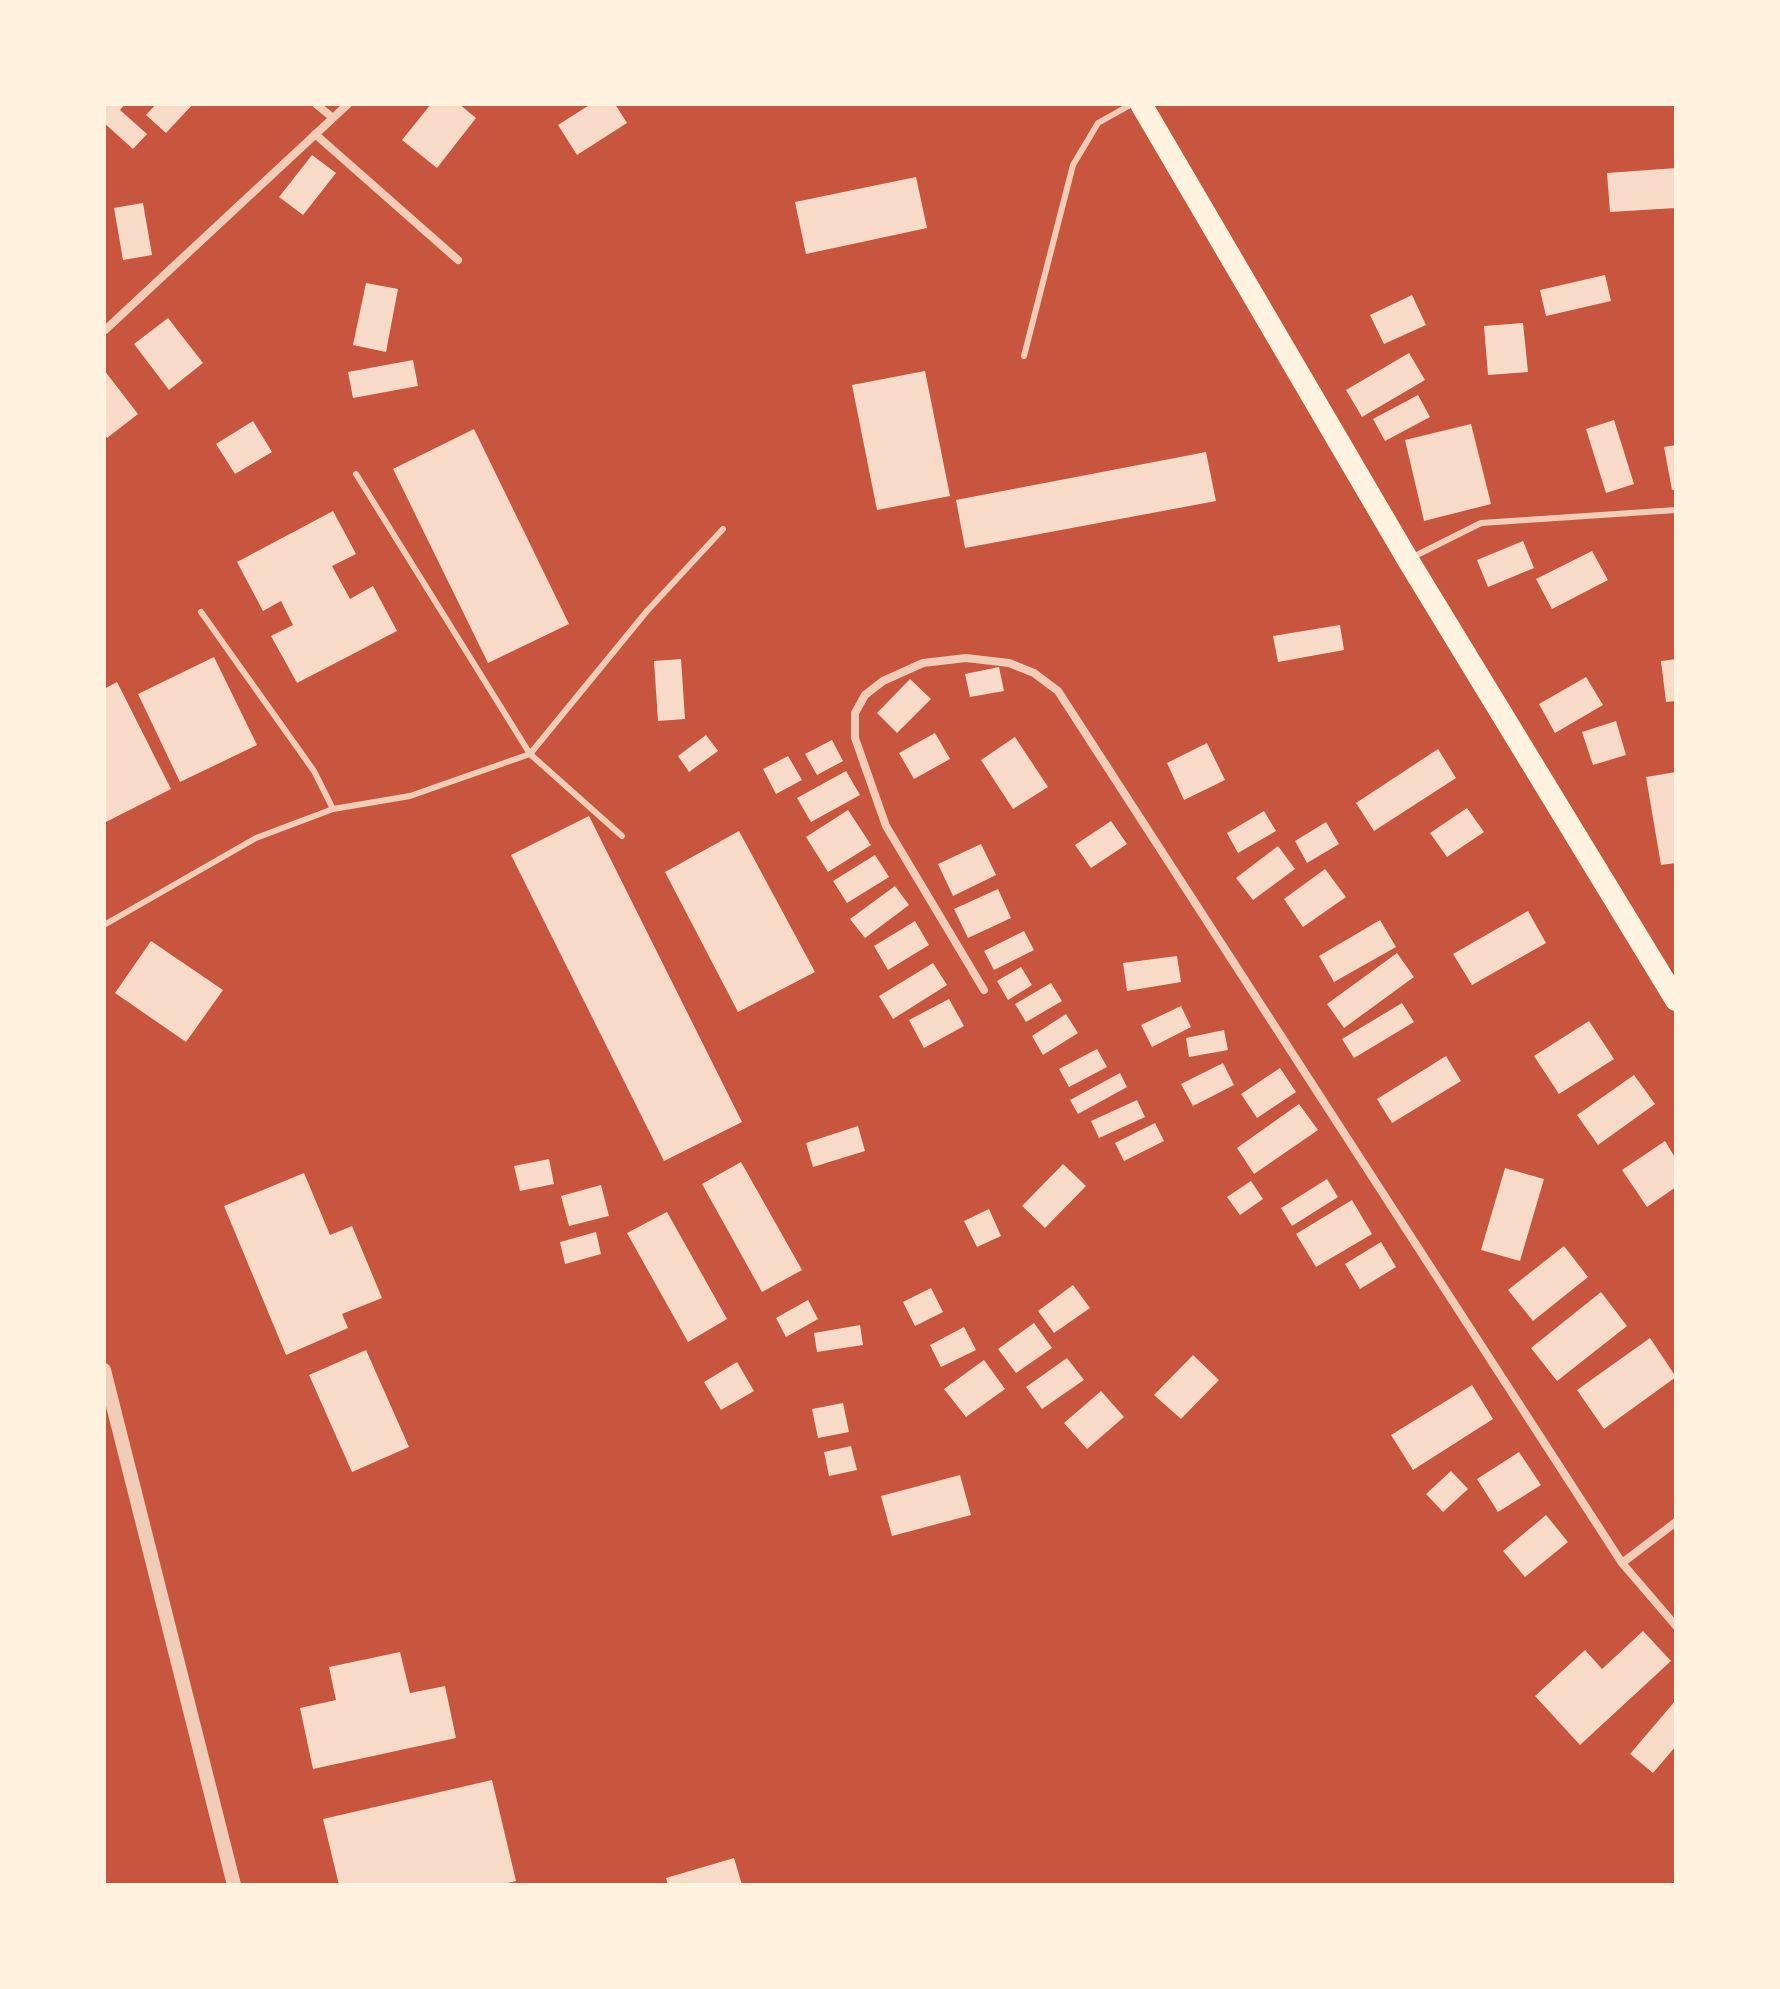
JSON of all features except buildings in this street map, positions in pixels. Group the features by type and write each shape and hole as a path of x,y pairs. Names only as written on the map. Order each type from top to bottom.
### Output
{"highway":[{"path":"1141,104 1408,560 1676,1000"}],"street":[{"path":"316,104 333,118"},
{"path":"104,331 348,104"},
{"path":"315,134 458,260"},
{"path":"984,990 886,826 855,738 855,713 865,695 883,681 923,663 966,658 1009,663 1034,673 1058,691 1622,1563 1676,1626"},
{"path":"104,1370 234,1885"},
{"path":"1622,1563 1676,1522"}],"lane":[{"path":"1024,356 1073,165 1098,123 1132,104"},
{"path":"356,474 530,754 622,836"},
{"path":"1408,560 1481,523 1676,510"},
{"path":"104,925 256,838 333,809 410,796 530,754 647,611 723,529"},
{"path":"201,612 314,771 333,809"}]}
